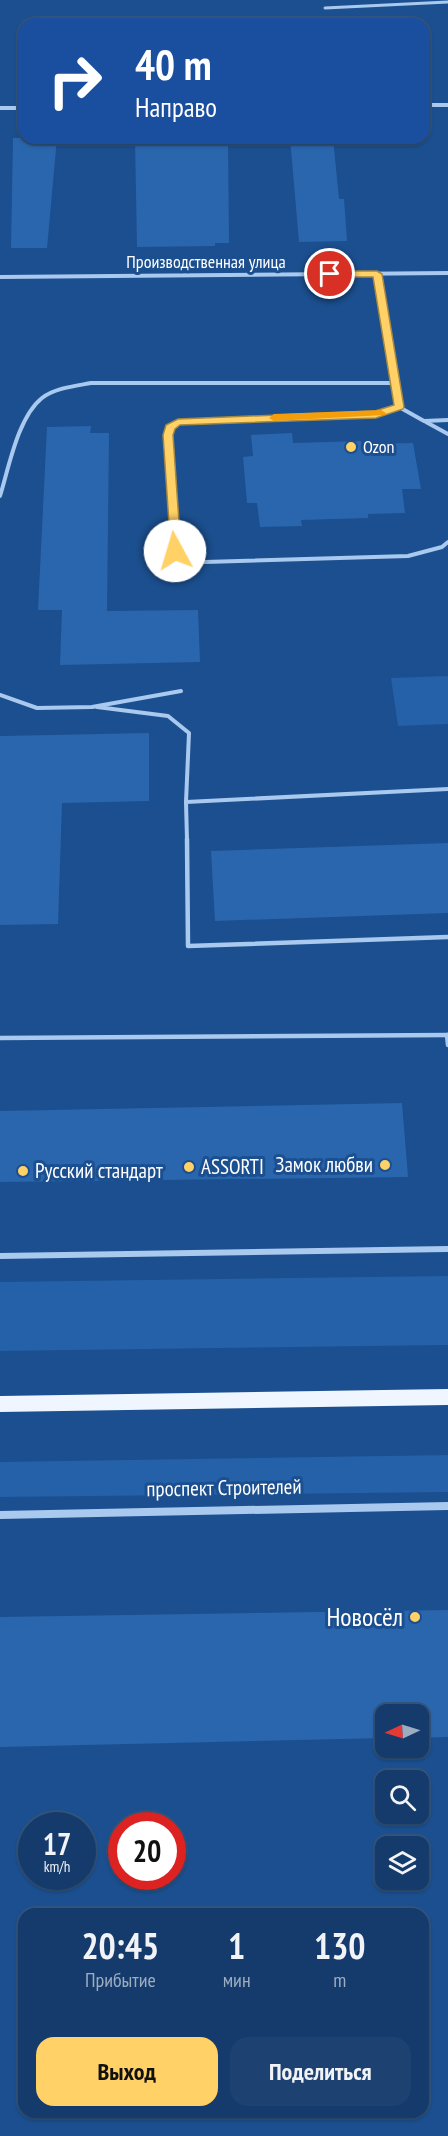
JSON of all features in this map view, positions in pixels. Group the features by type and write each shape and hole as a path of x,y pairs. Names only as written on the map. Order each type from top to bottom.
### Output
{"main road":[{"path":"0,1404 448,1397"}],"street":[{"path":"430,105 448,105"},
{"path":"0,108 18,108"},
{"name":"Производственная улица","path":"0,277 448,273"},
{"path":"0,1256 448,1249"},
{"name":"проспект Строителей","path":"0,1515 448,1506"}],"lane":[{"path":"325,8 448,3"},
{"path":"377,274 399,407"},
{"path":"0,496 27,415 40,398 63,387 91,383 395,383"},
{"path":"448,434 399,407 376,415 178,422 170,427 168,435 175,551 183,559 205,562 408,556 442,547 448,542"},
{"path":"424,421 448,420"},
{"path":"0,695 37,708 92,706 181,691"},
{"path":"92,706 168,716 189,733 186,802 188,946 448,937"},
{"path":"186,802 448,789"},
{"path":"0,1038 447,1035 448,1045"}],"shaded area":[{"path":"448,676 448,724 398,726 391,678"},
{"path":"448,1276 448,1345 0,1351 0,1282"},
{"path":"448,1455 448,1492 0,1497 0,1462"}],"building":[{"path":"13,138 18,138 18,144 56,144 47,248 11,248"},
{"path":"135,144 228,144 229,243 215,243 215,246 137,247"},
{"path":"291,144 334,144 339,199 344,199 347,241 299,242"},
{"path":"91,426 90,433 109,433 107,611 198,610 200,662 60,665 62,610 38,610 47,427"},
{"path":"292,433 293,443 361,441 362,444 413,443 421,489 402,489 405,513 368,514 368,518 301,520 302,526 260,527 257,503 247,503 243,457 253,456 251,435"},
{"path":"149,733 149,801 62,803 58,924 0,925 0,736"},
{"path":"448,843 448,913 215,921 211,851"},
{"path":"402,1103 408,1177 0,1182 0,1111"},
{"path":"448,1610 448,1737 429,1738 429,1704 375,1704 375,1738 0,1747 0,1617"}],"slow traffic":[{"path":"274,418 381,413"}],"place":[{"name":"Ozon","path":"351,447"},
{"name":"Замок любви","path":"385,1165"},
{"name":"ASSORTI","path":"189,1167"},
{"name":"Русский стандарт","path":"23,1171"},
{"name":"Новосёл","path":"415,1617"}],"route":[{"path":"175,551 168,435 170,427 178,422 193,420 376,415 399,407 377,274 330,274"}]}
